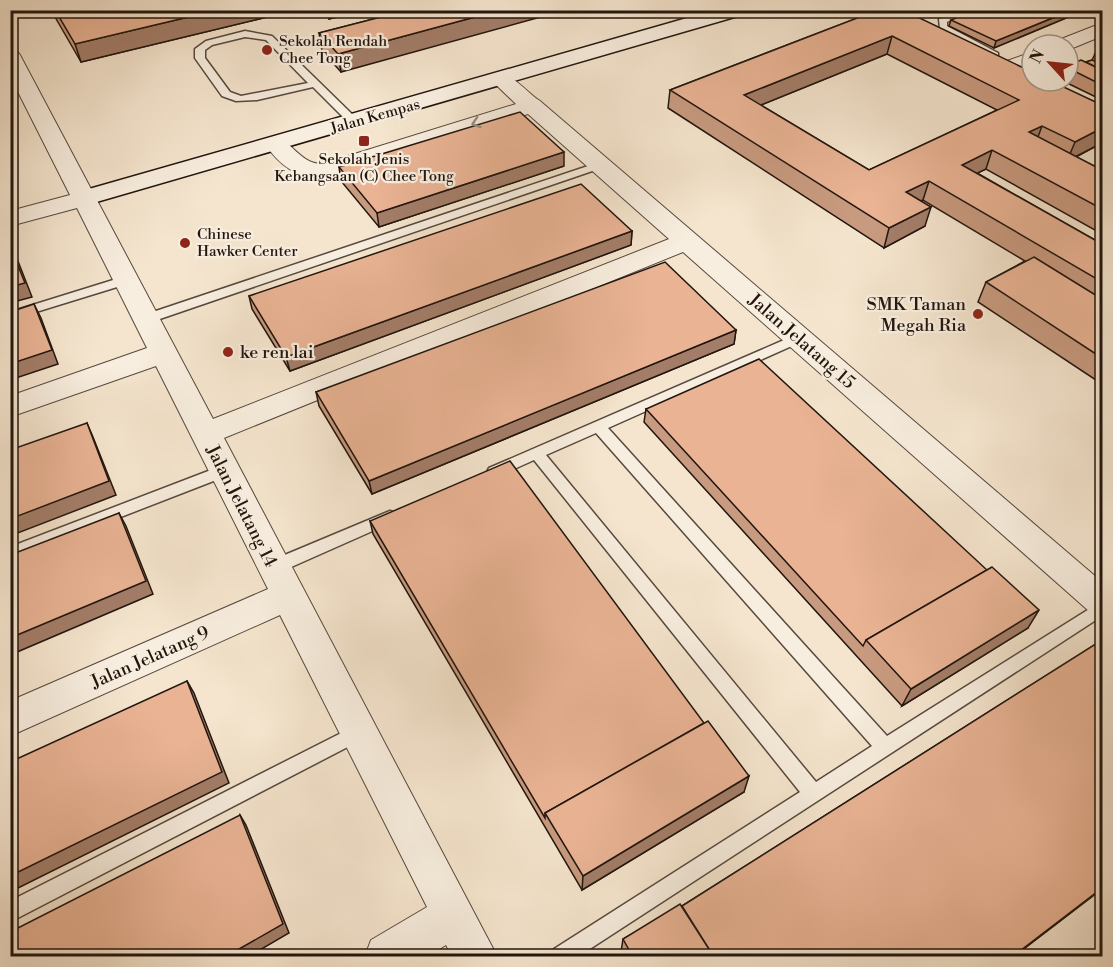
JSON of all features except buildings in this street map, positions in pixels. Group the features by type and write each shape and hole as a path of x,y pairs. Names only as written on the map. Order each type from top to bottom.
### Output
{"street":[{"name":"Jalan Kempas","path":"10,219 501,80 738,10"},
{"path":"1080,38 1102,29"},
{"name":"Jalan Jelatang 14","path":"10,55 475,957"},
{"name":"Jalan Jelatang 15","path":"501,80 1102,602"},
{"path":"276,144 295,166 308,171 323,171 532,106"},
{"path":"205,434 687,241"},
{"path":"10,407 163,353"},
{"name":"Jalan Jelatang 9","path":"10,720 281,581"},
{"path":"387,957 454,916"}],"lane":[{"path":"10,14 21,10"},
{"path":"967,10 942,21 942,27 1020,63"},
{"path":"315,84 240,99 226,94 200,58 200,49 228,37 246,34 269,38 315,84 353,122"},
{"path":"146,319 600,165"},
{"path":"10,316 126,280"},
{"path":"482,478 798,338"},
{"path":"599,426 885,748"},
{"path":"537,454 814,794"},
{"path":"10,554 224,471"},
{"path":"281,581 405,511"},
{"path":"561,957 1102,608"},
{"path":"10,912 359,732"}],"place":[{"name":"Sekolah Rendah Chee Tong","path":"267,50"},
{"name":"Sekolah Jenis Kebangsaan (C) Chee Tong","path":"364,141"},
{"name":"Chinese Hawker Center","path":"185,243"},
{"name":"SMK Taman Megah Ria","path":"978,314"},
{"name":"ke ren lai","path":"228,352"}]}
